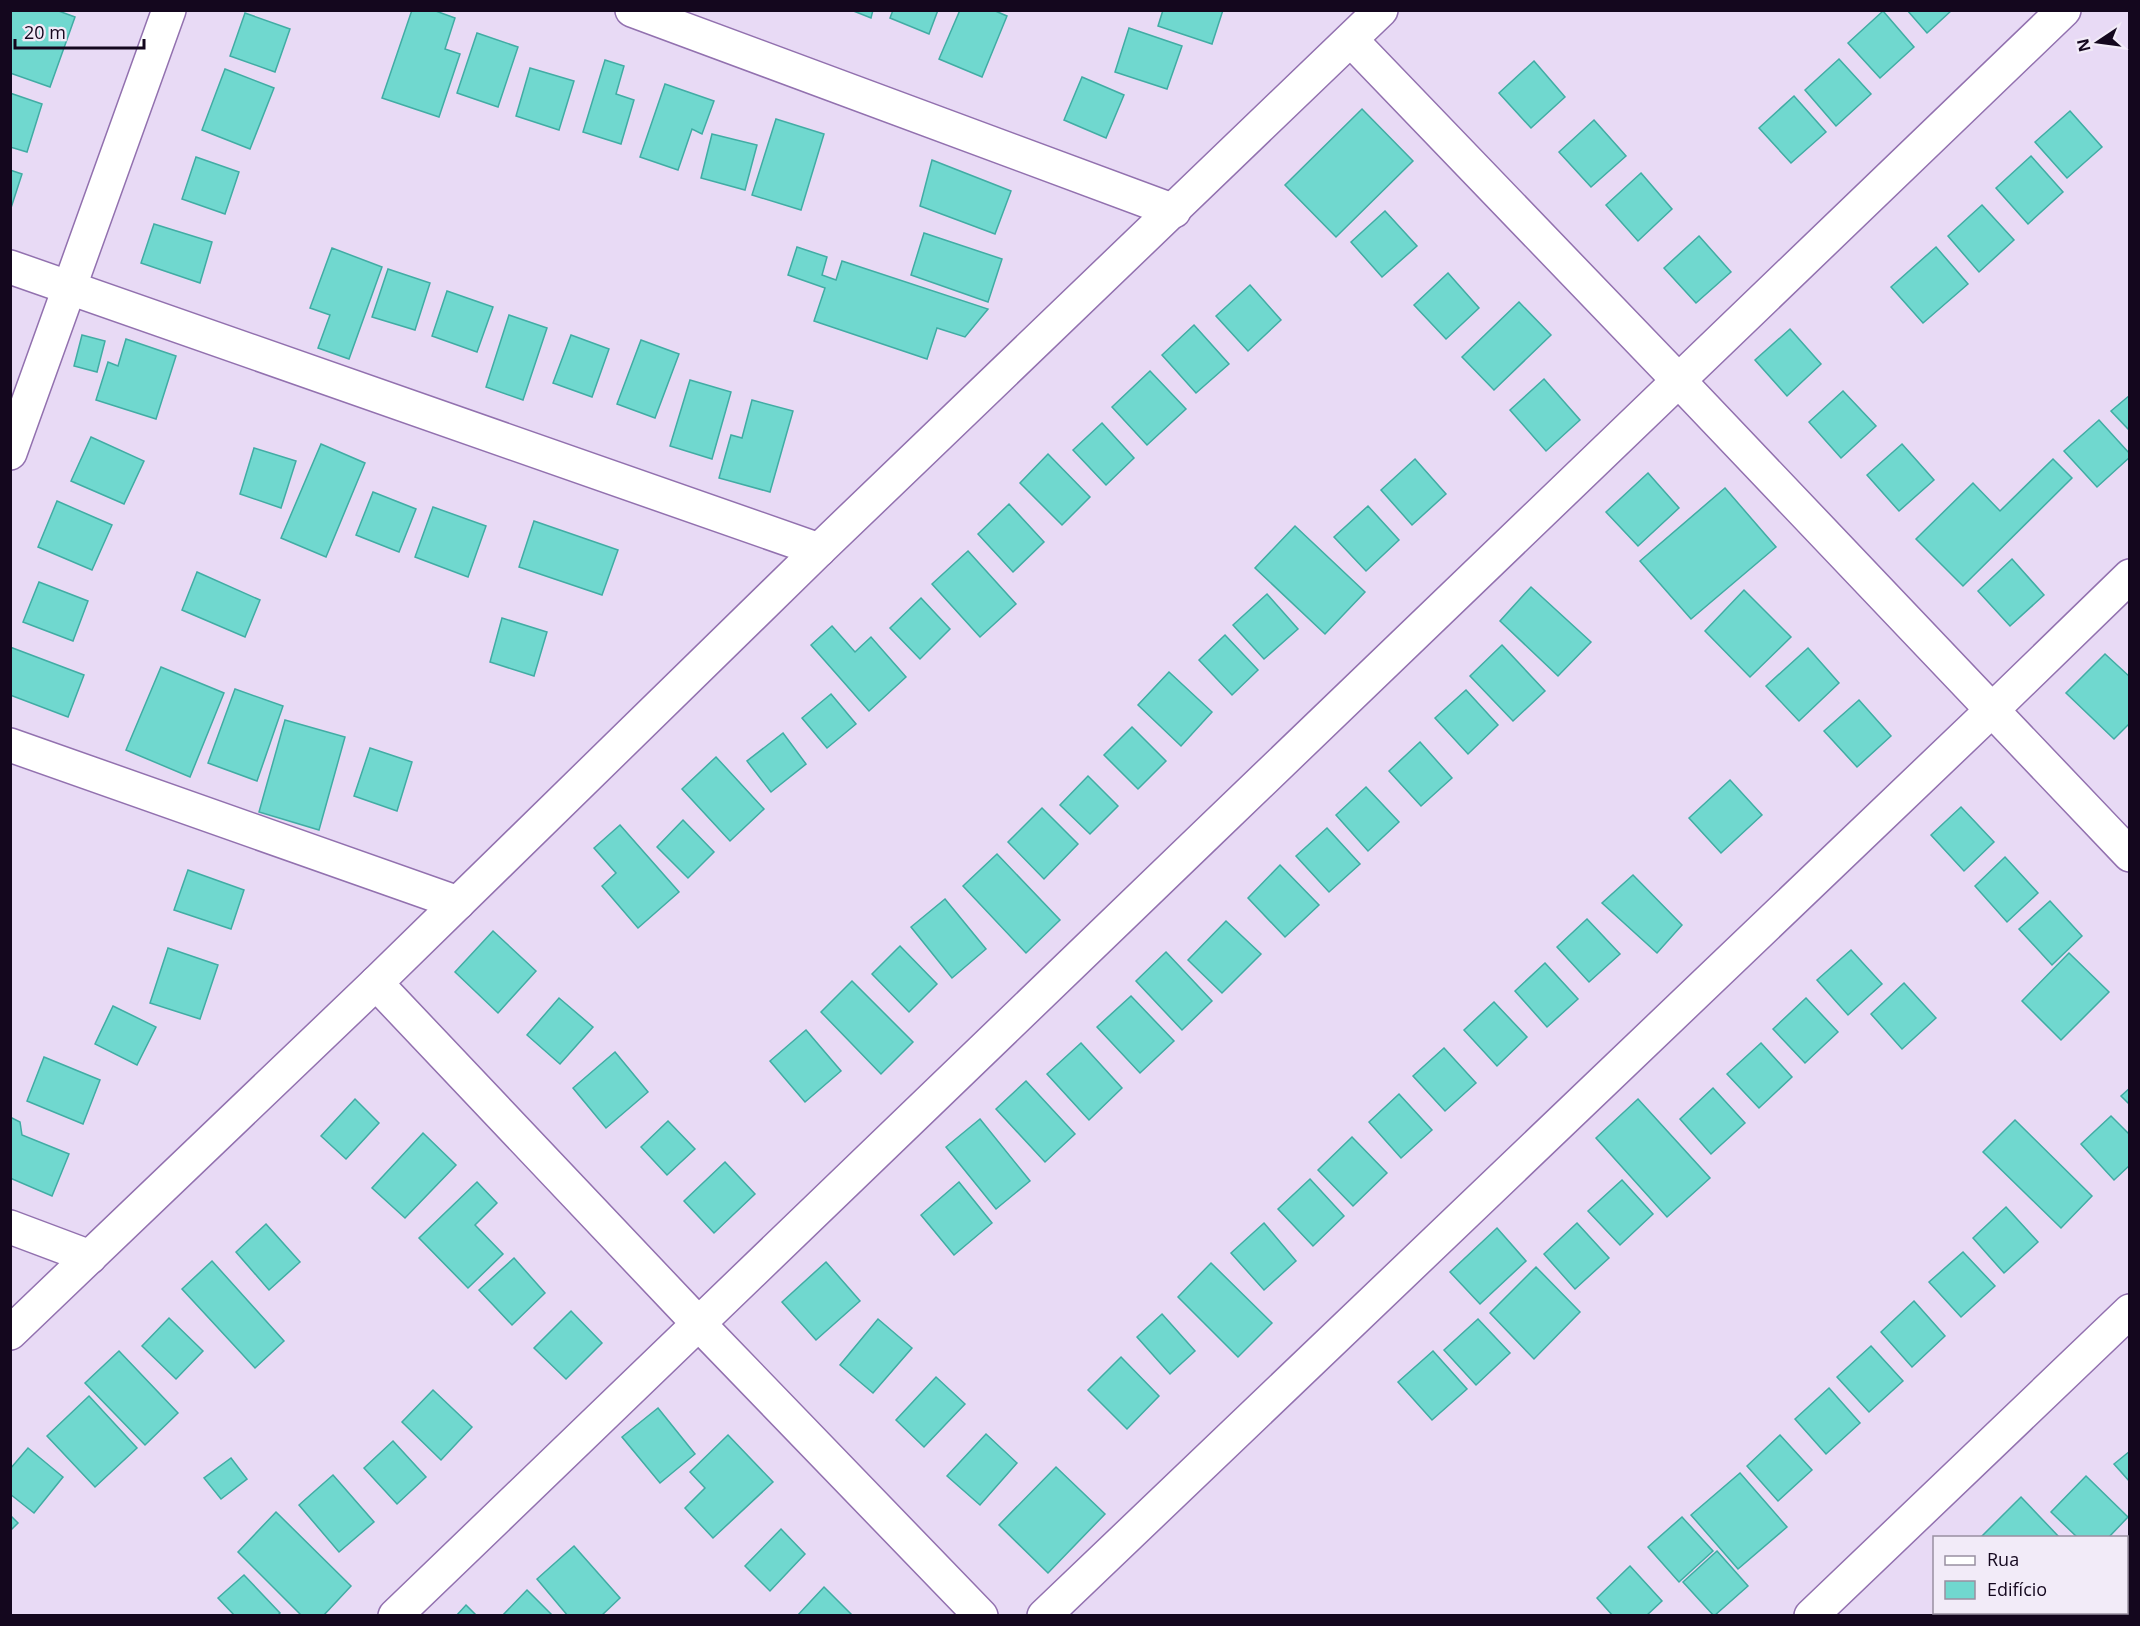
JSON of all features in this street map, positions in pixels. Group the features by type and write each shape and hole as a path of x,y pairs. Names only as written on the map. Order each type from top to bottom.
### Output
{"street":[{"path":"10,453 169,10"},
{"path":"632,10 1174,211"},
{"path":"10,1333 376,983 819,550 1381,10"},
{"path":"395,1616 697,1322 1680,382 2064,10"},
{"path":"1351,39 2130,855"},
{"path":"10,267 819,550"},
{"path":"1044,1616 2130,576"},
{"path":"10,745 458,903"},
{"path":"376,983 697,1322 981,1616"},
{"path":"10,1227 90,1257"},
{"path":"1810,1616 2130,1311"}],"building":[{"path":"10,10 56,10 75,17 50,87 10,73"},
{"path":"412,10 433,10 455,18 445,49 460,54 439,117 382,98"},
{"path":"851,10 873,10 871,18"},
{"path":"893,10 938,10 929,34 890,18"},
{"path":"960,10 993,10 1007,16 982,77 939,59"},
{"path":"1163,10 1223,10 1212,44 1158,26"},
{"path":"1907,10 1952,10 1927,33"},
{"path":"1883,11 1914,47 1880,78 1848,43"},
{"path":"245,13 290,29 275,72 230,56"},
{"path":"1129,28 1182,46 1167,89 1115,72"},
{"path":"477,33 518,47 498,107 457,93"},
{"path":"1839,59 1871,94 1836,126 1805,90"},
{"path":"605,60 624,66 616,94 634,100 621,144 583,132"},
{"path":"1534,61 1565,97 1531,128 1499,93"},
{"path":"530,68 574,81 559,130 516,116"},
{"path":"225,69 274,88 250,149 202,130"},
{"path":"1082,77 1124,95 1106,138 1064,120"},
{"path":"665,84 714,101 702,134 692,129 678,170 640,157"},
{"path":"10,93 42,104 27,152 10,147"},
{"path":"1794,96 1826,132 1791,163 1759,128"},
{"path":"1362,109 1413,161 1336,237 1285,185"},
{"path":"2070,111 2102,147 2067,178 2035,142"},
{"path":"776,119 824,134 801,210 752,195"},
{"path":"1594,120 1626,156 1591,187 1559,152"},
{"path":"712,134 757,145 745,190 701,178"},
{"path":"2031,156 2063,192 2028,224 1996,188"},
{"path":"196,157 239,172 225,214 182,199"},
{"path":"932,160 1011,191 995,234 920,206"},
{"path":"10,170 22,174 10,211"},
{"path":"1641,173 1672,209 1638,241 1606,205"},
{"path":"1982,205 2014,240 1979,272 1948,236"},
{"path":"1385,211 1417,246 1382,277 1351,242"},
{"path":"154,224 212,242 200,283 141,263"},
{"path":"924,233 1002,259 988,302 911,275"},
{"path":"1699,236 1731,272 1696,303 1664,268"},
{"path":"797,247 827,257 822,275 836,280 842,261 988,309 965,337 937,328 927,359 814,321 825,288 788,275"},
{"path":"1936,247 1968,284 1923,323 1891,287"},
{"path":"332,248 382,267 349,359 318,348 330,315 310,308"},
{"path":"388,269 430,283 415,330 372,317"},
{"path":"1448,273 1479,308 1446,339 1414,305"},
{"path":"1250,285 1281,320 1248,351 1216,316"},
{"path":"447,291 493,307 477,352 432,336"},
{"path":"1519,302 1551,335 1494,390 1462,357"},
{"path":"509,315 547,328 523,400 486,387"},
{"path":"1194,325 1229,364 1196,393 1162,355"},
{"path":"1790,329 1821,364 1787,396 1755,360"},
{"path":"82,335 105,341 97,372 74,366"},
{"path":"571,335 609,349 592,397 553,383"},
{"path":"126,339 176,356 156,419 96,400 108,362 118,366"},
{"path":"641,340 679,354 655,418 617,404"},
{"path":"1150,371 1186,409 1147,445 1112,407"},
{"path":"1544,379 1580,420 1546,451 1510,410"},
{"path":"690,380 731,392 712,459 670,446"},
{"path":"1843,391 1876,426 1841,458 1809,422"},
{"path":"2130,395 2130,431 2111,411"},
{"path":"752,400 793,411 770,492 719,478 731,435 742,438"},
{"path":"2099,420 2130,454 2130,457 2097,487 2064,451"},
{"path":"1102,423 1134,458 1106,485 1073,450"},
{"path":"91,437 144,461 124,504 71,481"},
{"path":"321,444 365,463 326,557 281,538"},
{"path":"1902,444 1934,480 1899,511 1867,475"},
{"path":"254,448 296,461 281,508 240,494"},
{"path":"1048,454 1090,497 1062,525 1020,483"},
{"path":"1415,459 1446,494 1412,525 1381,490"},
{"path":"2053,459 2072,478 1963,586 1916,539 1973,483 2000,511"},
{"path":"1648,473 1679,508 1638,546 1606,512"},
{"path":"1725,488 1776,547 1691,619 1640,561"},
{"path":"373,492 416,509 399,552 356,535"},
{"path":"57,501 112,525 92,570 38,547"},
{"path":"1009,504 1044,542 1013,572 978,534"},
{"path":"1368,506 1399,540 1366,571 1334,537"},
{"path":"433,507 486,526 468,577 415,557"},
{"path":"534,521 618,550 602,595 519,567"},
{"path":"1295,526 1365,592 1325,634 1255,568"},
{"path":"968,551 1016,604 980,637 932,584"},
{"path":"2012,559 2044,595 2010,626 1978,591"},
{"path":"197,572 260,600 245,637 182,610"},
{"path":"39,582 88,601 73,641 23,622"},
{"path":"1531,587 1591,642 1558,676 1500,621"},
{"path":"1744,590 1791,637 1750,677 1705,631"},
{"path":"1267,594 1298,629 1264,659 1233,625"},
{"path":"921,598 950,629 920,659 890,628"},
{"path":"502,618 547,632 534,676 490,662"},
{"path":"832,626 855,652 871,637 906,677 869,711 811,645"},
{"path":"1225,635 1258,670 1232,695 1199,660"},
{"path":"1502,645 1545,691 1513,721 1470,676"},
{"path":"10,647 84,675 68,717 10,695"},
{"path":"1808,648 1839,683 1799,721 1766,686"},
{"path":"2105,654 2130,677 2130,723 2114,739 2066,693"},
{"path":"161,667 224,693 190,777 126,750"},
{"path":"1169,672 1212,712 1181,746 1138,705"},
{"path":"235,689 283,706 257,781 208,763"},
{"path":"1466,690 1498,725 1468,754 1435,718"},
{"path":"831,694 856,724 827,748 802,718"},
{"path":"1859,700 1891,736 1857,767 1824,731"},
{"path":"285,720 345,737 319,830 259,812"},
{"path":"1132,727 1166,761 1138,789 1104,755"},
{"path":"783,733 806,764 771,792 747,761"},
{"path":"1420,742 1452,778 1421,806 1389,771"},
{"path":"370,748 412,762 397,811 354,796"},
{"path":"716,757 764,809 730,841 682,789"},
{"path":"1088,776 1118,806 1090,834 1060,805"},
{"path":"1730,780 1762,815 1721,853 1689,818"},
{"path":"1366,787 1399,822 1368,851 1336,815"},
{"path":"1961,807 1994,842 1964,871 1931,835"},
{"path":"1042,808 1078,844 1044,879 1008,842"},
{"path":"683,820 714,852 688,878 657,847"},
{"path":"620,825 679,892 638,928 602,886 616,873 594,848"},
{"path":"1327,828 1360,864 1329,892 1296,856"},
{"path":"997,854 1060,920 1026,953 963,886"},
{"path":"2005,857 2038,893 2007,922 1975,886"},
{"path":"1280,865 1319,905 1285,937 1248,898"},
{"path":"188,870 244,890 231,929 174,910"},
{"path":"1633,875 1682,925 1657,953 1602,903"},
{"path":"945,899 986,949 952,978 911,927"},
{"path":"2050,901 2082,936 2052,965 2019,929"},
{"path":"1587,919 1620,954 1589,982 1557,947"},
{"path":"1226,921 1261,954 1222,993 1188,960"},
{"path":"493,931 536,971 498,1013 455,972"},
{"path":"900,946 937,984 909,1012 872,974"},
{"path":"168,948 218,965 200,1019 150,1003"},
{"path":"1851,950 1882,984 1848,1015 1817,980"},
{"path":"1166,952 1212,1001 1182,1030 1136,981"},
{"path":"2069,953 2109,992 2061,1040 2022,1001"},
{"path":"1545,963 1578,999 1547,1027 1515,991"},
{"path":"852,981 913,1042 881,1074 821,1012"},
{"path":"1904,983 1936,1018 1902,1049 1871,1014"},
{"path":"1131,996 1174,1041 1140,1073 1097,1027"},
{"path":"559,998 593,1027 560,1064 527,1035"},
{"path":"1806,998 1838,1032 1805,1063 1773,1029"},
{"path":"1494,1002 1527,1037 1497,1066 1464,1030"},
{"path":"113,1006 156,1027 137,1065 95,1044"},
{"path":"806,1030 841,1071 805,1102 770,1061"},
{"path":"1081,1043 1122,1088 1089,1120 1047,1074"},
{"path":"1761,1043 1792,1077 1759,1108 1727,1074"},
{"path":"1444,1048 1476,1083 1445,1111 1413,1076"},
{"path":"615,1052 648,1092 606,1128 573,1088"},
{"path":"44,1057 100,1080 83,1124 27,1101"},
{"path":"1026,1081 1075,1134 1045,1162 996,1109"},
{"path":"1713,1088 1745,1123 1711,1154 1680,1119"},
{"path":"2130,1088 2130,1105 2121,1096"},
{"path":"1399,1094 1432,1130 1401,1158 1369,1122"},
{"path":"355,1099 379,1123 346,1159 321,1136"},
{"path":"1638,1099 1710,1178 1667,1217 1596,1138"},
{"path":"2111,1116 2130,1135 2130,1165 2114,1180 2081,1144"},
{"path":"10,1117 20,1122 22,1135 69,1154 52,1196 10,1178"},
{"path":"980,1119 1030,1181 996,1209 946,1147"},
{"path":"2015,1120 2092,1196 2061,1228 1983,1152"},
{"path":"668,1121 695,1149 667,1175 641,1147"},
{"path":"423,1133 456,1165 405,1218 372,1188"},
{"path":"1352,1137 1387,1173 1353,1206 1318,1170"},
{"path":"725,1162 755,1194 714,1233 684,1201"},
{"path":"1310,1179 1344,1216 1313,1246 1278,1209"},
{"path":"1622,1180 1653,1214 1620,1245 1588,1211"},
{"path":"477,1182 497,1203 475,1225 503,1254 468,1288 419,1238"},
{"path":"959,1182 992,1223 954,1255 921,1215"},
{"path":"2006,1207 2038,1242 2004,1273 1973,1238"},
{"path":"1264,1223 1296,1261 1264,1290 1231,1253"},
{"path":"1577,1223 1609,1258 1575,1289 1544,1254"},
{"path":"266,1224 300,1262 269,1290 236,1252"},
{"path":"1497,1228 1526,1261 1480,1304 1450,1272"},
{"path":"1963,1252 1995,1286 1961,1317 1929,1282"},
{"path":"514,1258 545,1293 512,1325 479,1290"},
{"path":"212,1261 284,1341 255,1368 182,1289"},
{"path":"826,1262 860,1301 816,1340 782,1302"},
{"path":"1211,1263 1272,1323 1238,1357 1178,1297"},
{"path":"1536,1267 1580,1312 1534,1359 1490,1313"},
{"path":"1914,1301 1945,1336 1912,1367 1881,1332"},
{"path":"571,1311 602,1343 566,1379 534,1348"},
{"path":"1162,1314 1195,1351 1170,1374 1137,1337"},
{"path":"169,1318 203,1351 176,1379 142,1346"},
{"path":"878,1319 912,1348 873,1393 840,1365"},
{"path":"1478,1319 1510,1353 1476,1385 1444,1350"},
{"path":"1871,1346 1903,1381 1869,1412 1837,1377"},
{"path":"119,1351 178,1413 145,1445 85,1383"},
{"path":"1433,1351 1467,1389 1432,1420 1398,1382"},
{"path":"1121,1357 1159,1396 1127,1429 1088,1390"},
{"path":"936,1377 965,1404 924,1447 896,1420"},
{"path":"1829,1388 1860,1423 1826,1454 1795,1419"},
{"path":"433,1390 472,1427 441,1460 402,1422"},
{"path":"89,1396 137,1448 95,1487 47,1436"},
{"path":"658,1408 695,1454 660,1483 622,1437"},
{"path":"986,1434 1017,1463 980,1505 947,1476"},
{"path":"728,1435 773,1482 713,1538 685,1508 705,1488 690,1472"},
{"path":"1780,1435 1812,1470 1778,1501 1747,1466"},
{"path":"393,1441 426,1477 397,1504 364,1468"},
{"path":"28,1448 63,1477 34,1513 10,1494 10,1469"},
{"path":"2130,1451 2130,1482 2114,1464"},
{"path":"231,1458 247,1479 221,1499 204,1478"},
{"path":"1056,1467 1105,1514 1048,1573 999,1525"},
{"path":"1740,1473 1787,1527 1738,1569 1691,1515"},
{"path":"333,1475 374,1522 339,1552 299,1505"},
{"path":"2086,1476 2128,1517 2110,1536 2076,1536 2051,1512"},
{"path":"2021,1497 2058,1536 1982,1536"},
{"path":"276,1512 351,1586 323,1616 302,1616 238,1552"},
{"path":"10,1515 18,1523 10,1531"},
{"path":"1682,1517 1713,1551 1679,1582 1648,1547"},
{"path":"781,1529 805,1554 770,1591 745,1566"},
{"path":"574,1546 620,1598 601,1616 568,1616 537,1579"},
{"path":"1717,1551 1748,1586 1714,1616 1683,1582"},
{"path":"1630,1566 1662,1601 1646,1616 1613,1616 1597,1598"},
{"path":"244,1575 280,1613 277,1616 235,1616 218,1598"},
{"path":"824,1587 853,1616 797,1616"},
{"path":"527,1590 553,1616 502,1616"},
{"path":"466,1605 477,1616 456,1616"},
{"path":"1976,1614 2040,1614 2041,1616 1978,1616"}]}
